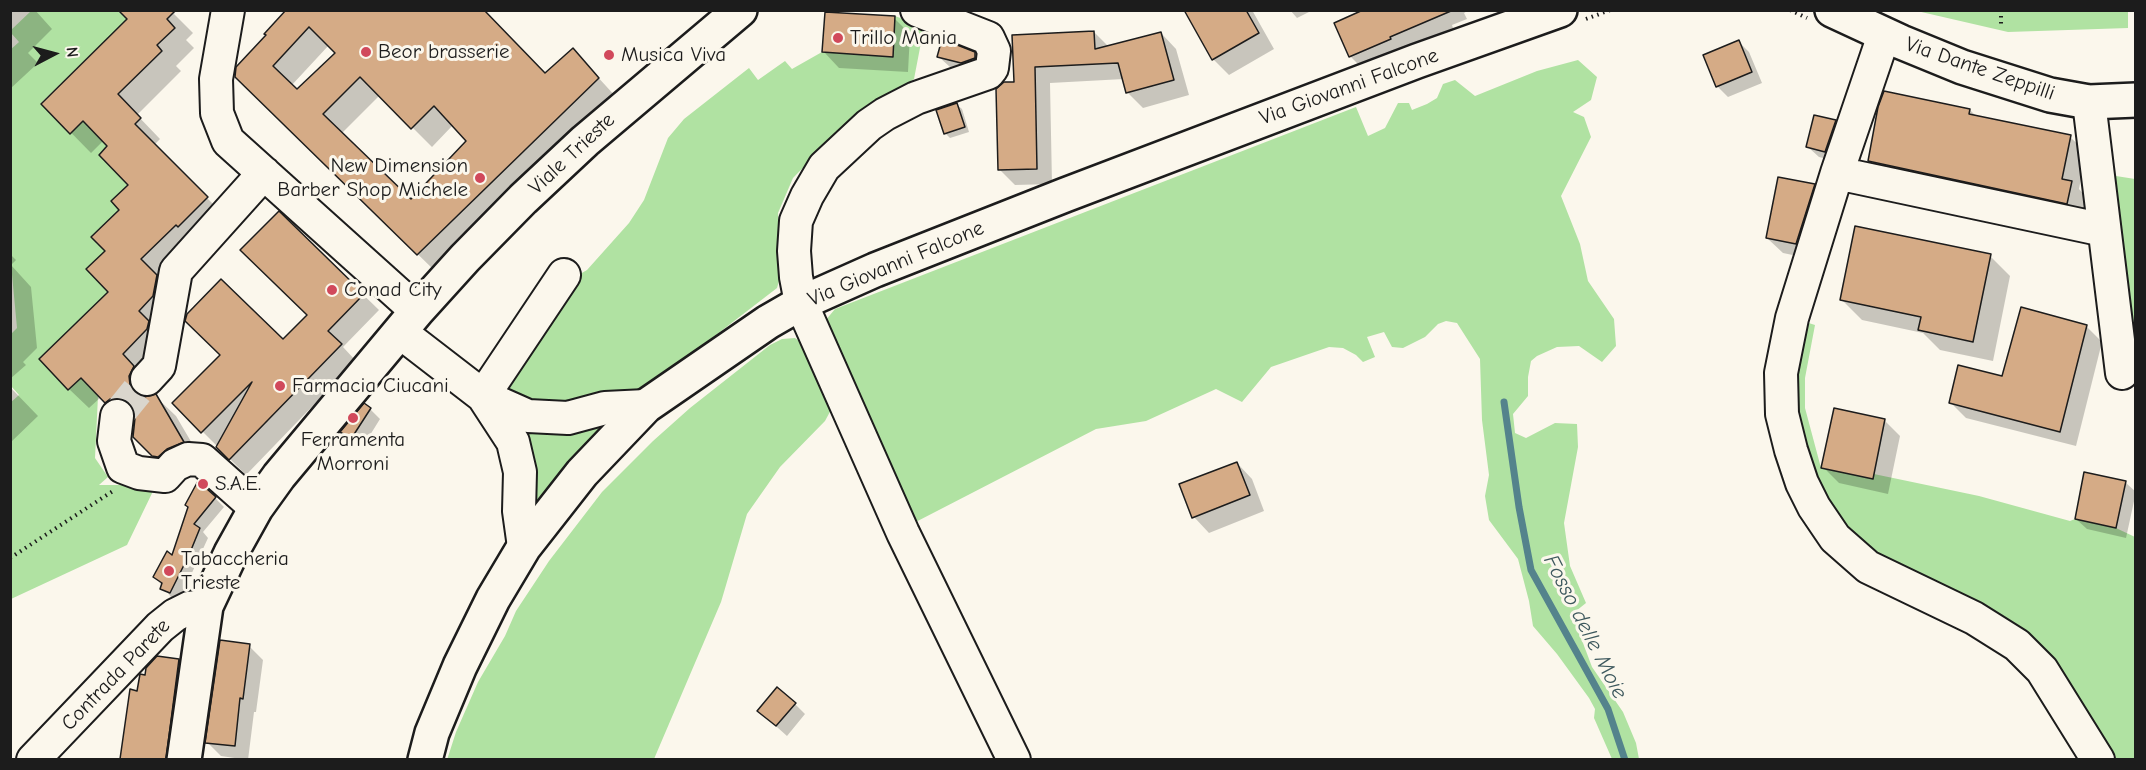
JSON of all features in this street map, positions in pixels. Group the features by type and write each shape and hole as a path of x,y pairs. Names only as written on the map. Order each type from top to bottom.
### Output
{"main road":[{"name":"Viale Trieste","path":"184,759 206,606 256,508 279,476 408,321 489,233 585,141 740,10"},
{"name":"Via Dante Zeppilli","path":"1838,12 1884,35 1962,67 2050,95 2089,102 2136,100"},
{"name":"Via Giovanni Falcone","path":"424,759 432,733 460,666 493,599 524,547 582,473 646,406 768,322 801,303 874,270 1076,191 1395,70 1569,16"}],"street":[{"path":"228,10 216,79 217,113 228,141 264,173 483,396 513,442 520,472 519,511 524,547"},
{"path":"917,10 988,38 994,51 992,68 988,73 916,98 885,114 869,125 824,167 796,221 794,251 796,277 801,303 907,542 1014,759"},
{"path":"1884,35 1837,173 1792,318 1781,373 1782,414 1791,450 1802,483 1814,507 1835,538 1868,567 1974,618 2017,645 2042,670 2098,759"},
{"path":"2089,102 2122,373"},
{"path":"147,379 159,366 176,271 264,173"},
{"path":"1837,173 2104,230"},
{"path":"483,396 564,275"},
{"path":"483,396 528,416 568,418 605,408 646,406"},
{"path":"117,416 114,441 123,466 139,473 165,476 175,465 188,459 202,459 256,508"},
{"name":"Contrada Parete","path":"33,759 160,627 175,615 189,608 206,606"}],"path":[{"path":"1569,16 1610,10"},
{"path":"2001,10 2001,24"},
{"path":"10,558 122,485 123,466"}],"green space":[{"path":"31,11 118,11 127,19 41,103 70,134 83,121 107,146 99,155 128,185 119,210 91,237 105,251 86,269 108,292 81,378 98,396 95,458 108,477 99,485 156,485 127,545 11,599 10,403 19,395 11,386 11,334 17,328 11,264 10,50 19,42 11,30"},
{"path":"1917,11 2128,11 2128,28 2008,32"},
{"path":"895,16 924,27 914,79 845,125 793,178 778,213 782,271 777,288 651,385 619,399 528,410 498,382 575,277 587,270 629,223 644,200 668,138 684,119 749,68 758,80 785,61 792,69 822,52 892,57"},
{"path":"1578,60 1597,77 1591,100 1573,112 1584,117 1591,137 1561,196 1580,244 1588,281 1614,319 1616,346 1602,362 1579,346 1557,347 1537,356 1531,361 1528,396 1513,414 1515,433 1526,438 1555,423 1577,424 1578,447 1564,523 1570,566 1586,603 1576,611 1577,627 1592,667 1623,712 1636,743 1639,759 1612,759 1594,718 1595,709 1589,698 1533,626 1518,559 1489,520 1485,496 1489,475 1482,420 1480,359 1457,323 1446,321 1438,324 1425,337 1403,348 1392,347 1384,332 1367,337 1375,357 1363,362 1343,348 1329,347 1271,367 1242,402 1216,389 1146,421 1096,429 906,527 825,321 835,309 1356,107 1368,136 1385,128 1398,103 1409,103 1412,110 1427,104 1437,98 1443,84 1455,80 1475,96 1537,71"},
{"path":"2116,176 2135,179 2135,386 2108,185 2109,178"},
{"path":"1796,319 1815,325 1805,378 1805,408 1821,468 1874,474 1979,496 2070,521 2075,519 2116,528 2135,537 2135,759 2109,759 2074,699 1870,565 1796,451"},
{"path":"795,338 810,349 832,408 825,421 780,467 747,514 721,602 654,759 447,760 456,732 478,682 505,636 516,611 549,561 602,492 690,408 770,345 782,339"},
{"path":"604,422 605,425 564,468 534,507 514,425"}],"building":[{"path":"118,10 176,10 167,19 175,28 157,45 162,51 118,94 141,118 135,124 208,197 141,259 157,275 153,296 139,311 149,321 147,329 123,354 134,366 129,376 130,385 134,392 144,397 156,394 184,442 167,449 158,457 152,456 133,437 134,409 128,402 119,398 110,399 105,403 81,378 68,390 39,359 108,292 86,269 105,251 91,237 119,210 111,201 128,185 99,155 107,146 83,121 70,134 41,104 127,19"},
{"path":"286,10 484,10 545,73 573,48 599,78 417,255 235,77 236,67 266,35 264,34","holes":["309,27 335,53 297,89 273,66","360,77 411,129 434,106 466,141 411,199 323,114"]},
{"path":"1184,10 1246,10 1259,33 1212,60"},
{"path":"1363,10 1451,11 1349,57 1334,23"},
{"path":"825,12 895,16 893,57 822,52"},
{"path":"1094,31 1095,49 1161,32 1174,80 1126,93 1118,63 1035,67 1037,169 998,170 996,89 1004,82 1014,82 1012,35"},
{"path":"942,39 975,52 975,58 961,63 937,57"},
{"path":"1739,40 1752,72 1716,87 1703,55"},
{"path":"1884,91 1970,109 1969,114 2071,135 2062,179 2072,181 2067,204 1868,161 1878,107"},
{"path":"957,103 965,127 944,134 936,110"},
{"path":"1814,115 1836,120 1825,152 1806,147"},
{"path":"1778,177 1815,184 1796,244 1766,238"},
{"path":"279,211 364,294 328,331 342,344 229,460 216,447 252,382 201,433 172,403 220,355 185,321 187,314 221,279 283,339 307,315 240,250"},
{"path":"1855,226 1991,254 1973,342 1918,330 1921,317 1840,300"},
{"path":"2021,307 2087,325 2060,432 1949,403 1958,365 2002,376"},
{"path":"364,403 371,408 351,439 340,432"},
{"path":"1834,408 1885,419 1873,479 1821,468"},
{"path":"1237,462 1250,495 1192,518 1179,484"},
{"path":"2084,472 2126,481 2116,528 2075,519"},
{"path":"198,481 216,497 194,524 200,528 170,593 160,589 162,583 153,577 167,551 172,555 188,507 185,505"},
{"path":"220,640 250,644 243,699 240,698 235,746 205,743"},
{"path":"157,656 179,659 166,759 120,759 130,689 137,691 140,674 145,675 146,668"},
{"path":"777,687 796,703 776,726 757,711"}],"waterway":[{"name":"Fosso delle Moie","path":"1504,402 1519,507 1531,570 1608,709 1625,760"}],"tunnel":[{"path":"117,416 147,379"}],"place":[{"name":"Trillo Mania","path":"838,38"},
{"name":"Beor brasserie","path":"366,52"},
{"name":"Musica Viva","path":"609,55"},
{"name":"New Dimension Barber Shop Michele","path":"480,178"},
{"name":"Conad City","path":"332,290"},
{"name":"Farmacia Ciucani","path":"280,386"},
{"name":"Ferramenta Morroni","path":"353,418"},
{"name":"S.A.E.","path":"203,484"},
{"name":"Tabaccheria Trieste","path":"169,571"}]}
